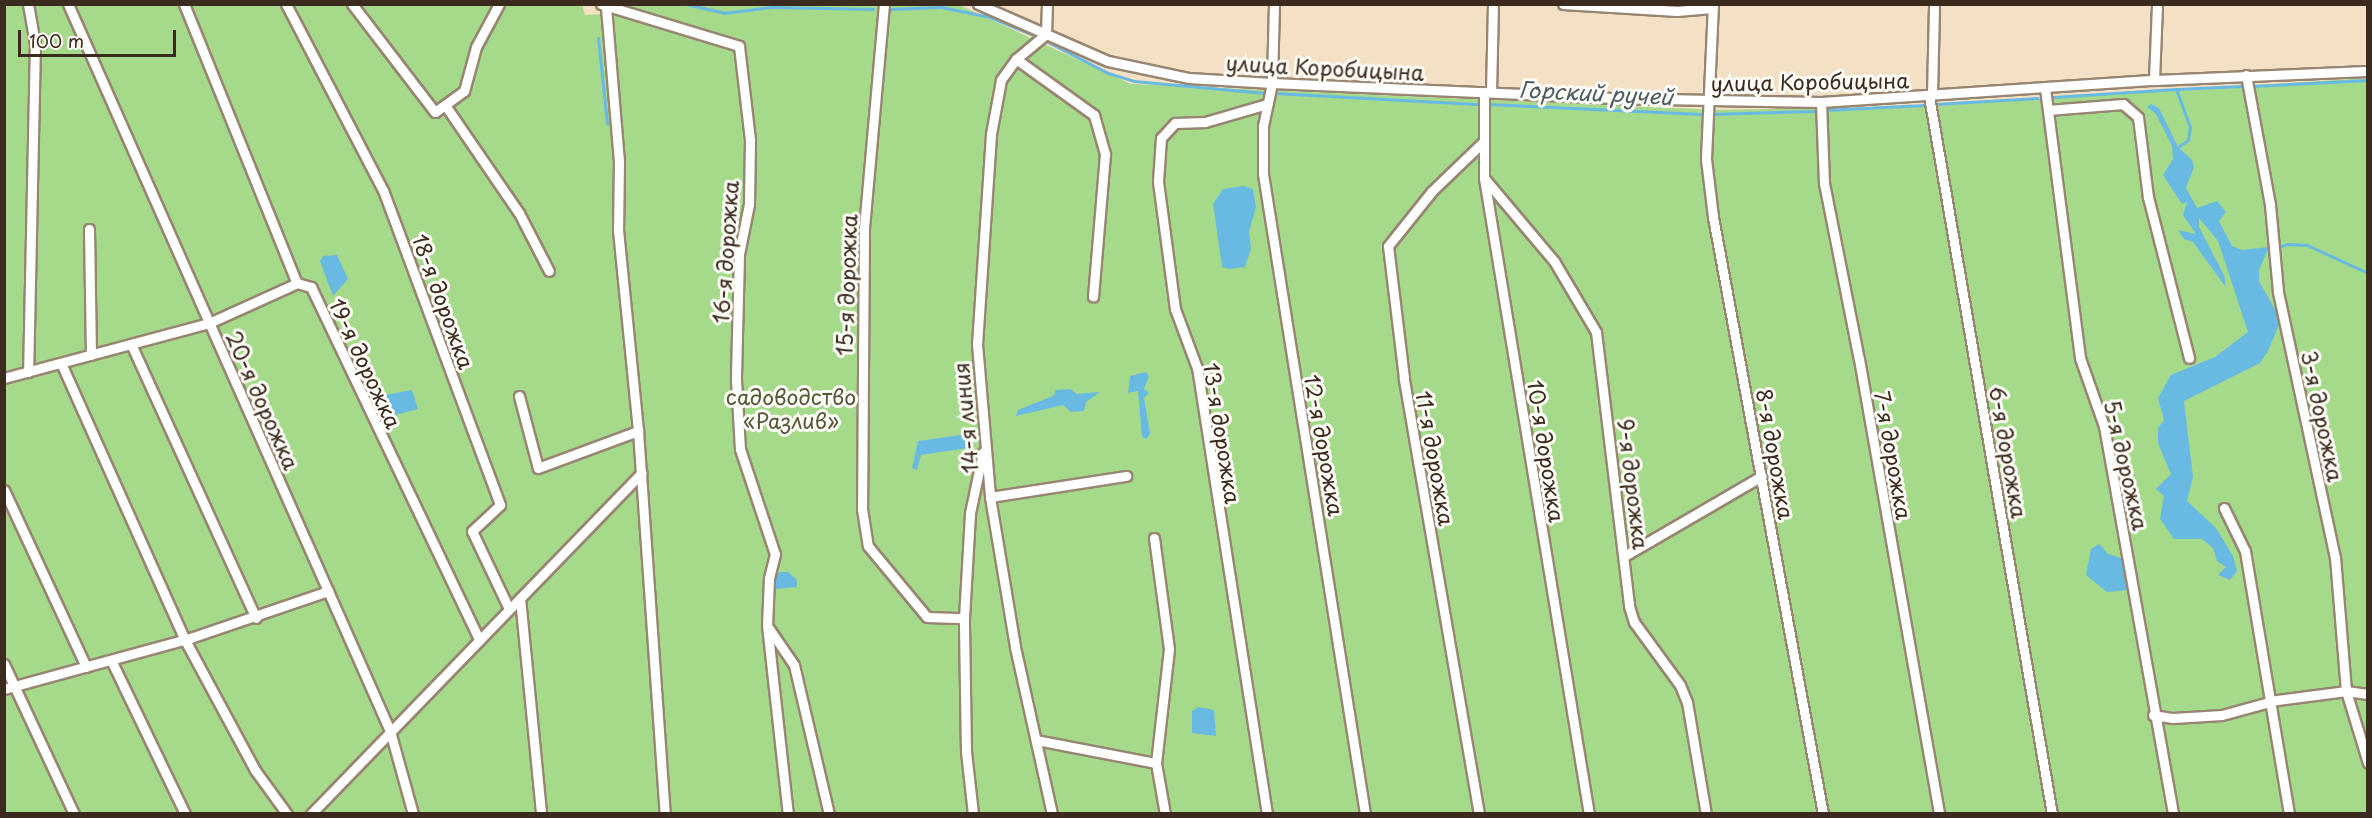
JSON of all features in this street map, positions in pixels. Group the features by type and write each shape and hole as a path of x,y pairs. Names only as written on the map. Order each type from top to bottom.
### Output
{"street":[{"path":"28,4 35,43 28,372"},
{"name":"20-я дорожка","path":"68,4 390,731 413,813"},
{"name":"19-я дорожка","path":"184,4 297,283 311,287 479,640"},
{"name":"18-я дорожка","path":"286,4 383,190 496,495 500,506 472,531 509,609"},
{"path":"352,4 435,111 464,91 476,47 499,4"},
{"name":"15-я дорожка","path":"884,4 864,230 862,508 868,546 927,617 964,618"},
{"name":"улица Коробицына","path":"978,4 1108,61 1166,73 1272,83 1710,101 1821,102 2154,80 2367,71"},
{"path":"1046,34 1047,4"},
{"name":"12-я дорожка","path":"1274,4 1272,83 1267,104 1263,174 1365,813"},
{"name":"10-я дорожка","path":"1493,4 1483,142 1484,178 1589,813"},
{"path":"1563,4 1677,11 1713,6"},
{"name":"6-я дорожка","path":"1934,4 1931,96 2052,813"},
{"path":"2154,80 2157,4"},
{"path":"604,6 620,161 618,230 638,431 665,813"},
{"name":"16-я дорожка","path":"604,6 739,46 750,140 748,204 739,254 736,380 740,449 775,554 769,578 767,625 788,813"},
{"name":"8-я дорожка","path":"1713,6 1706,159 1713,217 1823,813"},
{"name":"14-я линия","path":"1046,34 1016,59 1001,81 991,134 983,224 977,344 990,497 1015,646 1052,813"},
{"path":"1016,59 1094,115 1105,154 1093,297"},
{"name":"3-я дорожка","path":"2246,75 2270,205 2278,292 2335,557 2346,691 2367,763"},
{"name":"5-я дорожка","path":"2045,88 2080,358 2104,426 2153,715 2173,813"},
{"name":"7-я дорожка","path":"1821,102 1824,183 1859,359 1939,813"},
{"name":"13-я дорожка","path":"1267,104 1205,122 1175,123 1161,138 1158,181 1174,309 1197,368 1267,813"},
{"path":"2048,110 2123,104 2138,117 2148,197 2189,358"},
{"path":"445,105 519,213 549,271"},
{"name":"11-я дорожка","path":"1479,813 1404,378 1388,246 1432,191 1483,142"},
{"name":"9-я дорожка","path":"1484,178 1554,261 1596,332 1634,622 1680,685 1687,702 1706,813"},
{"path":"89,228 92,355"},
{"path":"4,378 209,323 297,283"},
{"path":"131,344 256,618"},
{"path":"61,363 184,640 255,770 288,813"},
{"path":"519,396 538,468 638,431"},
{"path":"974,813 966,752 964,618 970,513 985,441"},
{"path":"311,813 641,473"},
{"path":"990,497 1126,476"},
{"path":"1626,555 1762,476"},
{"path":"4,490 86,667"},
{"path":"2224,508 2245,551 2268,705 2289,813"},
{"path":"1154,538 1169,650 1156,763 1165,813"},
{"path":"4,689 184,640 256,618 328,591"},
{"path":"520,598 541,813"},
{"path":"767,625 794,665 829,813"},
{"path":"111,660 184,813"},
{"path":"4,664 74,813"},
{"path":"2153,715 2173,718 2222,715 2268,705 2277,700 2346,691 2367,694"},
{"path":"1036,740 1156,763"}],"green space":[{"name":"садоводство «Разлив»","path":"582,4 585,15 601,14 602,4 959,5 1131,84 1718,110 1933,106 2367,78 2367,813 5,814 5,5"}],"water":[{"path":"2151,104 2159,108 2178,147 2192,160 2194,167 2186,188 2197,208 2217,201 2226,212 2219,221 2232,246 2242,250 2269,247 2259,270 2259,281 2281,320 2268,351 2260,363 2184,401 2193,477 2187,501 2216,528 2233,556 2237,571 2230,580 2218,575 2226,567 2217,561 2213,548 2202,539 2174,539 2160,519 2164,496 2156,489 2171,474 2158,443 2158,428 2164,420 2158,398 2171,375 2215,357 2248,332 2218,241 2199,218 2199,227 2225,277 2225,286 2193,242 2184,239 2178,230 2196,234 2183,215 2187,202 2182,204 2163,175 2173,159 2172,146 2156,114 2147,107"},
{"path":"1244,186 1253,189 1256,207 1249,232 1251,249 1245,267 1230,269 1222,267 1213,204 1223,189"},
{"path":"337,255 348,279 333,296 320,261 323,256"},
{"path":"1146,372 1149,376 1144,389 1149,393 1144,398 1150,434 1146,439 1142,437 1138,391 1128,393 1130,376"},
{"path":"1070,389 1077,394 1100,392 1086,402 1084,411 1071,412 1063,405 1016,416 1018,410 1053,396 1056,390"},
{"path":"412,390 418,409 380,419 370,398"},
{"path":"968,434 974,447 921,455 917,470 912,468 918,441"},
{"path":"2099,544 2108,554 2125,559 2129,590 2107,592 2086,575 2091,549"},
{"path":"779,572 788,572 797,580 797,587 775,589 773,580"},
{"path":"1198,707 1214,710 1216,736 1192,733 1192,711"}],"waterway":[{"name":"Горский ручей","path":"686,4 724,13 772,7 873,9"},
{"name":"Горский ручей","path":"889,9 941,7 990,17 1033,35"},
{"path":"598,38 607,124"},
{"name":"Горский ручей","path":"1042,39 1108,73 1134,81 1264,93"},
{"path":"2252,86 2368,80"},
{"path":"2176,89 2242,86"},
{"name":"Горский ручей","path":"2053,97 2176,89 2190,127 2188,140 2178,147"},
{"name":"Горский ручей","path":"1274,93 1480,104"},
{"name":"Горский ручей","path":"1936,104 2038,98"},
{"name":"Горский ручей","path":"1488,104 1702,114"},
{"name":"Горский ручей","path":"1824,110 1925,105"},
{"name":"Горский ручей","path":"1711,114 1815,111"},
{"name":"Горский ручей","path":"2269,250 2287,244 2307,245 2368,273"}]}
